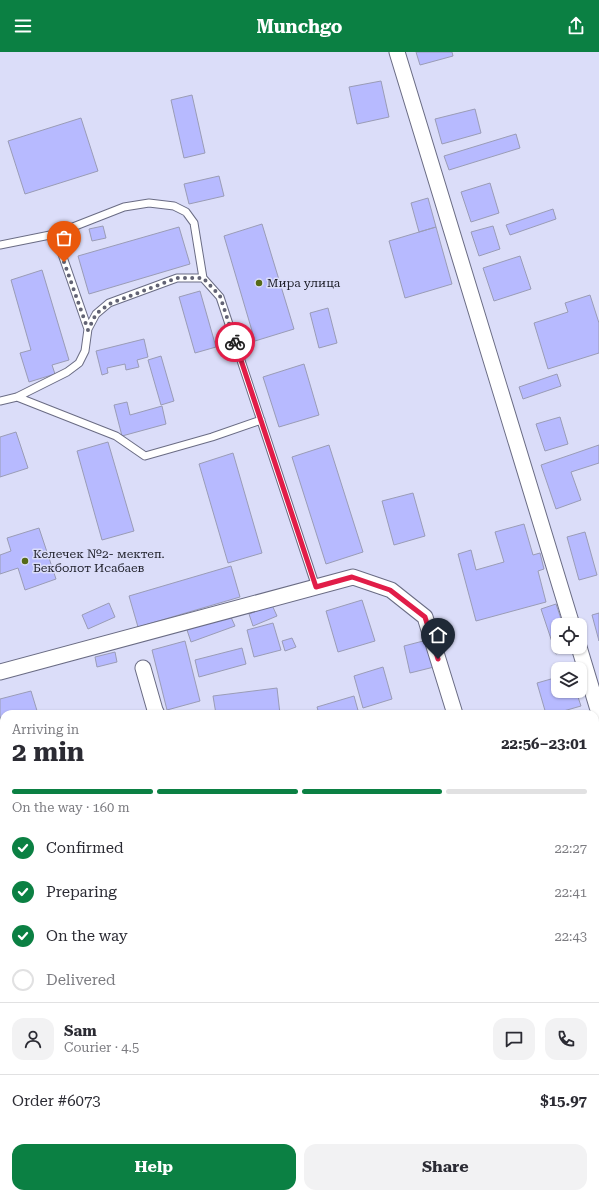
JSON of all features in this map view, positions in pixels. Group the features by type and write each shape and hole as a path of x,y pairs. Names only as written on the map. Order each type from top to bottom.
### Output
{"street":[{"path":"398,52 570,618"},
{"path":"0,672 352,577 390,590 425,617 454,710"},
{"path":"581,654 598,710"},
{"path":"143,668 155,710"}],"lane":[{"path":"0,245 55,234 124,207 149,203 174,206 186,212 194,223 203,278 220,296 316,587"},
{"path":"55,234 88,330"},
{"path":"0,401 16,397 68,372 79,363 85,351 88,330 96,314 109,304 177,278 203,278"},
{"path":"16,397 116,436 146,456 212,437 261,420"}],"building":[{"path":"416,52 452,52 453,56 420,65"},
{"path":"381,81 389,117 357,124 349,87"},
{"path":"192,95 205,153 184,158 171,100"},
{"path":"475,109 481,133 442,144 435,119"},
{"path":"81,118 98,171 25,194 8,141"},
{"path":"516,134 520,148 449,170 444,156"},
{"path":"219,176 224,196 189,204 184,184"},
{"path":"490,183 499,213 471,222 461,192"},
{"path":"428,198 436,227 419,232 411,203"},
{"path":"553,209 556,219 510,235 506,225"},
{"name":"Мира улица","path":"262,224 294,329 255,341 224,236"},
{"path":"103,226 106,238 92,241 89,229"},
{"path":"493,226 500,249 479,256 471,232"},
{"path":"179,227 190,264 89,294 78,256"},
{"path":"436,227 452,284 405,298 389,241"},
{"path":"520,256 531,289 494,301 483,268"},
{"path":"42,270 69,360 52,365 55,374 29,382 20,353 31,350 11,280"},
{"path":"200,291 216,347 195,353 179,297"},
{"path":"590,295 599,323 599,353 548,369 534,323 568,312 565,303"},
{"path":"328,308 337,343 319,348 310,313"},
{"path":"144,339 148,357 137,360 139,367 126,370 125,364 107,368 108,373 102,375 96,351"},
{"path":"161,356 174,401 161,405 148,360"},
{"path":"304,364 319,415 279,427 263,377"},
{"path":"557,374 561,386 523,399 519,387"},
{"path":"127,402 130,415 162,406 166,424 122,436 114,405"},
{"path":"560,417 568,444 545,451 536,424"},
{"path":"16,432 28,468 0,477 0,437"},
{"path":"108,442 134,531 102,540 77,451"},
{"path":"329,445 363,552 326,564 292,457"},
{"path":"599,445 599,463 571,472 581,500 556,509 541,465"},
{"path":"233,453 262,553 228,563 199,464"},
{"path":"413,493 425,536 394,545 382,501"},
{"path":"524,524 533,555 540,553 544,569 538,571 546,602 476,621 458,554 471,550 476,570 504,562 495,532"},
{"name":"Келечек №2- мектеп. Бекболот Исабаев","path":"39,528 56,579 25,590 18,568 0,574 0,555 11,551 7,538"},
{"path":"585,532 597,575 579,580 567,537"},
{"path":"231,566 240,597 138,627 129,596"},
{"path":"362,600 375,641 338,652 326,611"},
{"path":"109,603 115,617 88,629 82,615"},
{"path":"556,604 561,618 551,618 551,639 541,609"},
{"path":"272,605 277,616 253,626 249,614"},
{"path":"599,613 599,641 592,615"},
{"path":"230,615 235,626 191,642 187,630"},
{"path":"273,623 281,650 254,657 247,630"},
{"path":"292,638 296,647 285,651 282,641"},
{"path":"427,640 434,667 410,673 404,646"},
{"path":"185,641 200,701 167,710 152,650"},
{"path":"242,648 246,664 199,677 195,660"},
{"path":"115,652 117,662 97,667 95,657"},
{"path":"383,667 392,699 363,708 354,676"},
{"path":"551,679 551,698 578,698 581,706 567,710 545,710 537,683"},
{"path":"277,688 280,710 215,710 213,696"},
{"path":"31,691 37,710 0,710 0,699"},
{"path":"354,696 358,710 318,710 317,707"}],"way so far":[{"path":"64,262 88,330 96,314 109,304 177,278 203,278 220,296 235,342"}],"place":[{"name":"Мира улица","path":"259,283"},
{"name":"Келечек №2- мектеп. Бекболот Исабаев","path":"25,561"}],"route":[{"path":"235,342 316,587 352,577 390,590 425,617 438,659"}]}
